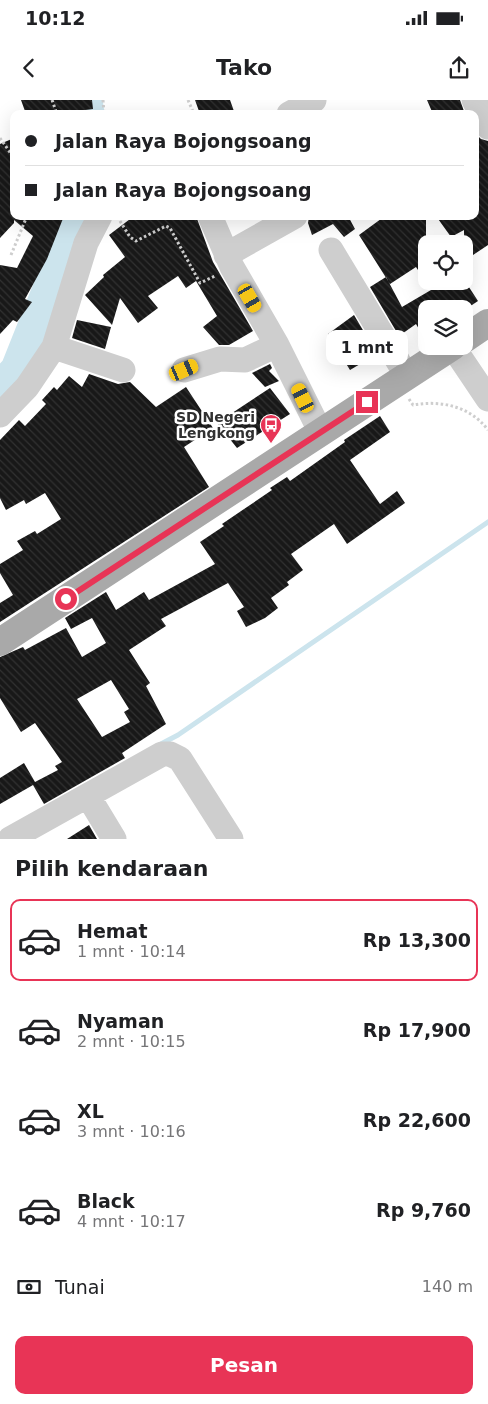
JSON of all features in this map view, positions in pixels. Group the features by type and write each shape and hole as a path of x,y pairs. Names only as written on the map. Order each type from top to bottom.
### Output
{"main road":[{"path":"473,333 488,323"},
{"path":"0,642 439,355"}],"street":[{"path":"296,110 314,100"},
{"path":"474,100 488,127"},
{"path":"0,415 28,387 54,347 86,243 98,220"},
{"path":"212,220 229,261 277,345 321,432"},
{"path":"229,261 288,220"},
{"path":"331,250 402,379"},
{"path":"184,370 220,359 244,360 277,345"},
{"path":"54,347 123,370"},
{"path":"459,355 488,399"},
{"path":"10,839 162,754 170,754 180,759 232,839"},
{"path":"88,796 114,839"}],"path":[{"path":"0,138 10,152"},
{"path":"11,255 25,220"},
{"path":"119,220 130,237 136,241 166,226 170,228 200,283 229,261"},
{"path":"402,379 413,405 434,403 464,409 488,430"}],"building":[{"path":"21,100 92,100 93,109 85,110 25,110"},
{"path":"195,100 230,100 234,110 199,110"},
{"path":"427,100 460,100 464,110 431,110"},
{"path":"479,137 488,141 488,245 473,255 473,235 464,235 464,230 455,235 450,235 439,220 479,220"},
{"path":"10,140 10,220 14,220 14,223 0,238 0,144"},
{"path":"14,220 62,220 47,259 25,299 32,302 17,322 13,320 0,334 0,265 17,268 33,236"},
{"path":"129,220 197,220 213,262 253,331 229,345 219,345 203,327 217,316 196,281 186,288 178,276 148,296 158,308 138,323 120,298 112,325 85,295 104,277 103,275 125,257 109,235"},
{"path":"308,220 350,220 355,229 344,237 333,224 312,235"},
{"path":"380,220 426,220 426,235 418,235 418,270 416,267 390,284 388,281 402,307 431,290 471,290 478,301 473,304 473,300 418,300 418,327 416,324 399,336 370,287 386,277 359,235"},
{"path":"354,315 377,354 350,370 328,334"},
{"path":"77,320 111,327 105,349 72,338"},
{"path":"270,364 272,368 269,371 279,381 265,387 252,373"},
{"path":"89,374 118,384 130,382 156,407 186,387 213,428 184,447 209,487 0,622 0,603 13,595 0,573 0,564 23,550 17,541 35,531 37,534 61,519 45,493 26,504 24,500 6,510 0,498 0,440 19,420 25,426 46,404 42,400 54,387 57,390 69,376 82,387"},
{"path":"270,388 290,414 237,448 217,423"},
{"path":"380,416 390,432 350,460 380,504 397,491 405,503 347,544 334,524 291,554 303,570 287,582 289,585 271,598 278,608 265,618 246,627 237,611 244,607 228,583 161,619 166,626 129,650 150,683 146,686 166,724 122,753 125,758 44,804 33,785 0,804 0,778 24,763 35,782 58,770 55,766 62,762 35,723 21,732 0,698 0,657 23,647 25,650 66,628 82,657 106,643 92,618 71,629 65,618 106,592 116,610 144,592 149,600 215,564 200,542 224,526 222,524 272,490 270,488 287,477 290,481 345,442 344,440","holes":["111,680 129,709 124,712 130,722 102,737 77,699"]},
{"path":"89,825 97,839 67,839"}],"waterway":[{"path":"87,100 88,110"},
{"path":"0,386 16,369 75,220"},
{"path":"159,745 178,735 488,522"}],"place":[{"name":"SD Negeri Lengkong","path":"271,444"}],"route":[{"path":"66,599 367,402"}]}
